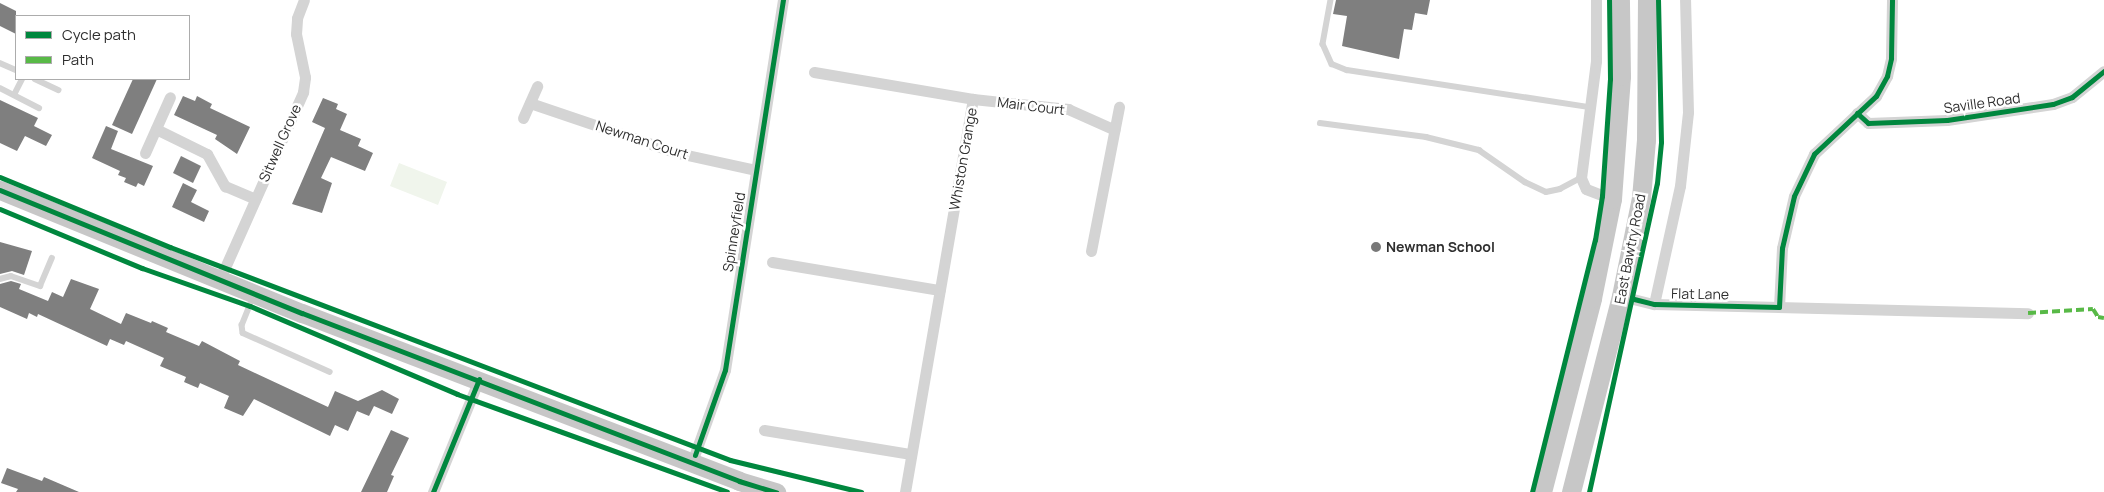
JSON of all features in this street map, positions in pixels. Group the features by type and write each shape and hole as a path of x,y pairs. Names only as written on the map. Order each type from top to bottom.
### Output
{"main road":[{"name":"East Bawtry Road","path":"1542,492 1592,298 1612,199 1622,76 1620,0"},
{"name":"East Bawtry Road","path":"1571,492 1621,296 1641,198 1646,140 1648,0"},
{"path":"0,190 219,280 692,462 776,492"}],"street":[{"name":"Sitwell Grove","path":"219,280 303,92 306,77 296,34 296,18 304,0"},
{"name":"Spinneyfield","path":"692,462 725,370 783,0"},
{"path":"1581,178 1596,61 1596,0"},
{"path":"1654,304 1680,186 1688,112 1685,0"},
{"path":"1778,307 1787,220 1805,170 1822,143 1876,96 1888,76 1892,58 1892,0"},
{"name":"Saville Road","path":"1857,113 1868,123 1946,120 2053,104 2072,96 2104,71"},
{"name":"Whiston Grange","path":"814,72 973,99 910,454 905,492"},
{"path":"523,118 537,86"},
{"path":"144,153 170,97"},
{"name":"Mair Court","path":"973,99 1068,109 1115,130"},
{"name":"Newman Court","path":"530,103 678,153 755,170"},
{"path":"1091,251 1119,107"},
{"path":"156,128 207,154 225,186 255,199"},
{"name":"East Bawtry Road","path":"1581,178 1586,188 1612,199"},
{"path":"772,262 940,290"},
{"name":"Flat Lane","path":"1621,296 1654,304 2028,313"},
{"path":"433,492 478,379"},
{"path":"764,430 910,454"}],"lane":[{"path":"1331,0 1323,44 1332,64 1347,70 1589,107"},
{"path":"0,63 15,70"},
{"path":"14,95 22,80"},
{"path":"37,80 59,90"},
{"path":"0,88 40,108"},
{"path":"1320,123 1418,135 1479,150 1525,182 1546,192 1560,189 1581,178"},
{"path":"0,279 11,276 40,286 52,258"},
{"path":"255,294 242,324 243,333 330,372"}],"shaded area":[{"path":"399,163 447,182 438,205 390,186"}],"building":[{"path":"1336,0 1430,0 1427,15 1415,13 1412,30 1404,29 1399,59 1342,46 1347,16 1333,14"},
{"path":"0,3 16,11 15,34 0,26"},
{"path":"133,80 157,80 132,134 112,125"},
{"path":"183,96 195,101 197,96 212,104 210,108 250,127 237,154 215,139 217,135 174,115"},
{"path":"323,98 338,104 336,109 347,114 340,130 361,139 358,146 373,153 365,171 331,157 321,178 332,183 322,213 292,204 325,128 312,122"},
{"path":"0,100 38,118 34,126 52,135 46,146 25,136 17,151 0,143"},
{"path":"106,126 118,131 111,149 153,166 144,186 138,183 136,187 124,182 126,178 118,175 120,171 92,158"},
{"path":"181,156 201,166 193,183 173,173"},
{"path":"183,183 197,190 191,202 209,211 204,222 172,207"},
{"path":"0,242 32,251 24,275 12,271 0,274"},
{"path":"71,279 99,289 90,309 121,324 126,313 168,328 166,332 199,346 202,341 240,361 238,365 328,407 335,391 358,401 382,390 399,399 392,414 374,406 369,416 357,411 348,431 335,425 330,436 254,399 243,416 224,408 229,396 200,383 198,388 184,382 186,377 160,366 164,358 126,341 124,345 110,339 107,346 38,314 37,317 29,313 27,319 0,307 0,284 11,281 21,284 19,289 48,301 52,292 63,297"},
{"path":"391,430 409,438 391,475 394,476 387,492 361,492"},
{"path":"7,468 42,481 44,477 79,492 16,492 18,489 1,483"}],"marked path":[{"path":"2028,313 2093,309 2098,317 2104,318"}],"cycle path":[{"path":"695,455 725,370 783,0"},
{"path":"1532,492 1595,240 1602,196 1610,79 1609,0"},
{"path":"1589,492 1657,183 1661,142 1658,0"},
{"path":"1634,299 1654,304 1779,307 1782,248 1794,196 1814,154 1876,96 1887,76 1891,58 1892,0"},
{"path":"1857,113 1868,123 1947,120 2053,104 2072,97 2104,71"},
{"path":"0,177 170,247 730,460 861,492"},
{"path":"0,190 302,313 739,481 776,492"},
{"path":"0,209 142,268 250,306 457,394 727,492"},
{"path":"433,492 479,379"}],"place":[{"name":"Newman School","path":"1376,247"}]}
